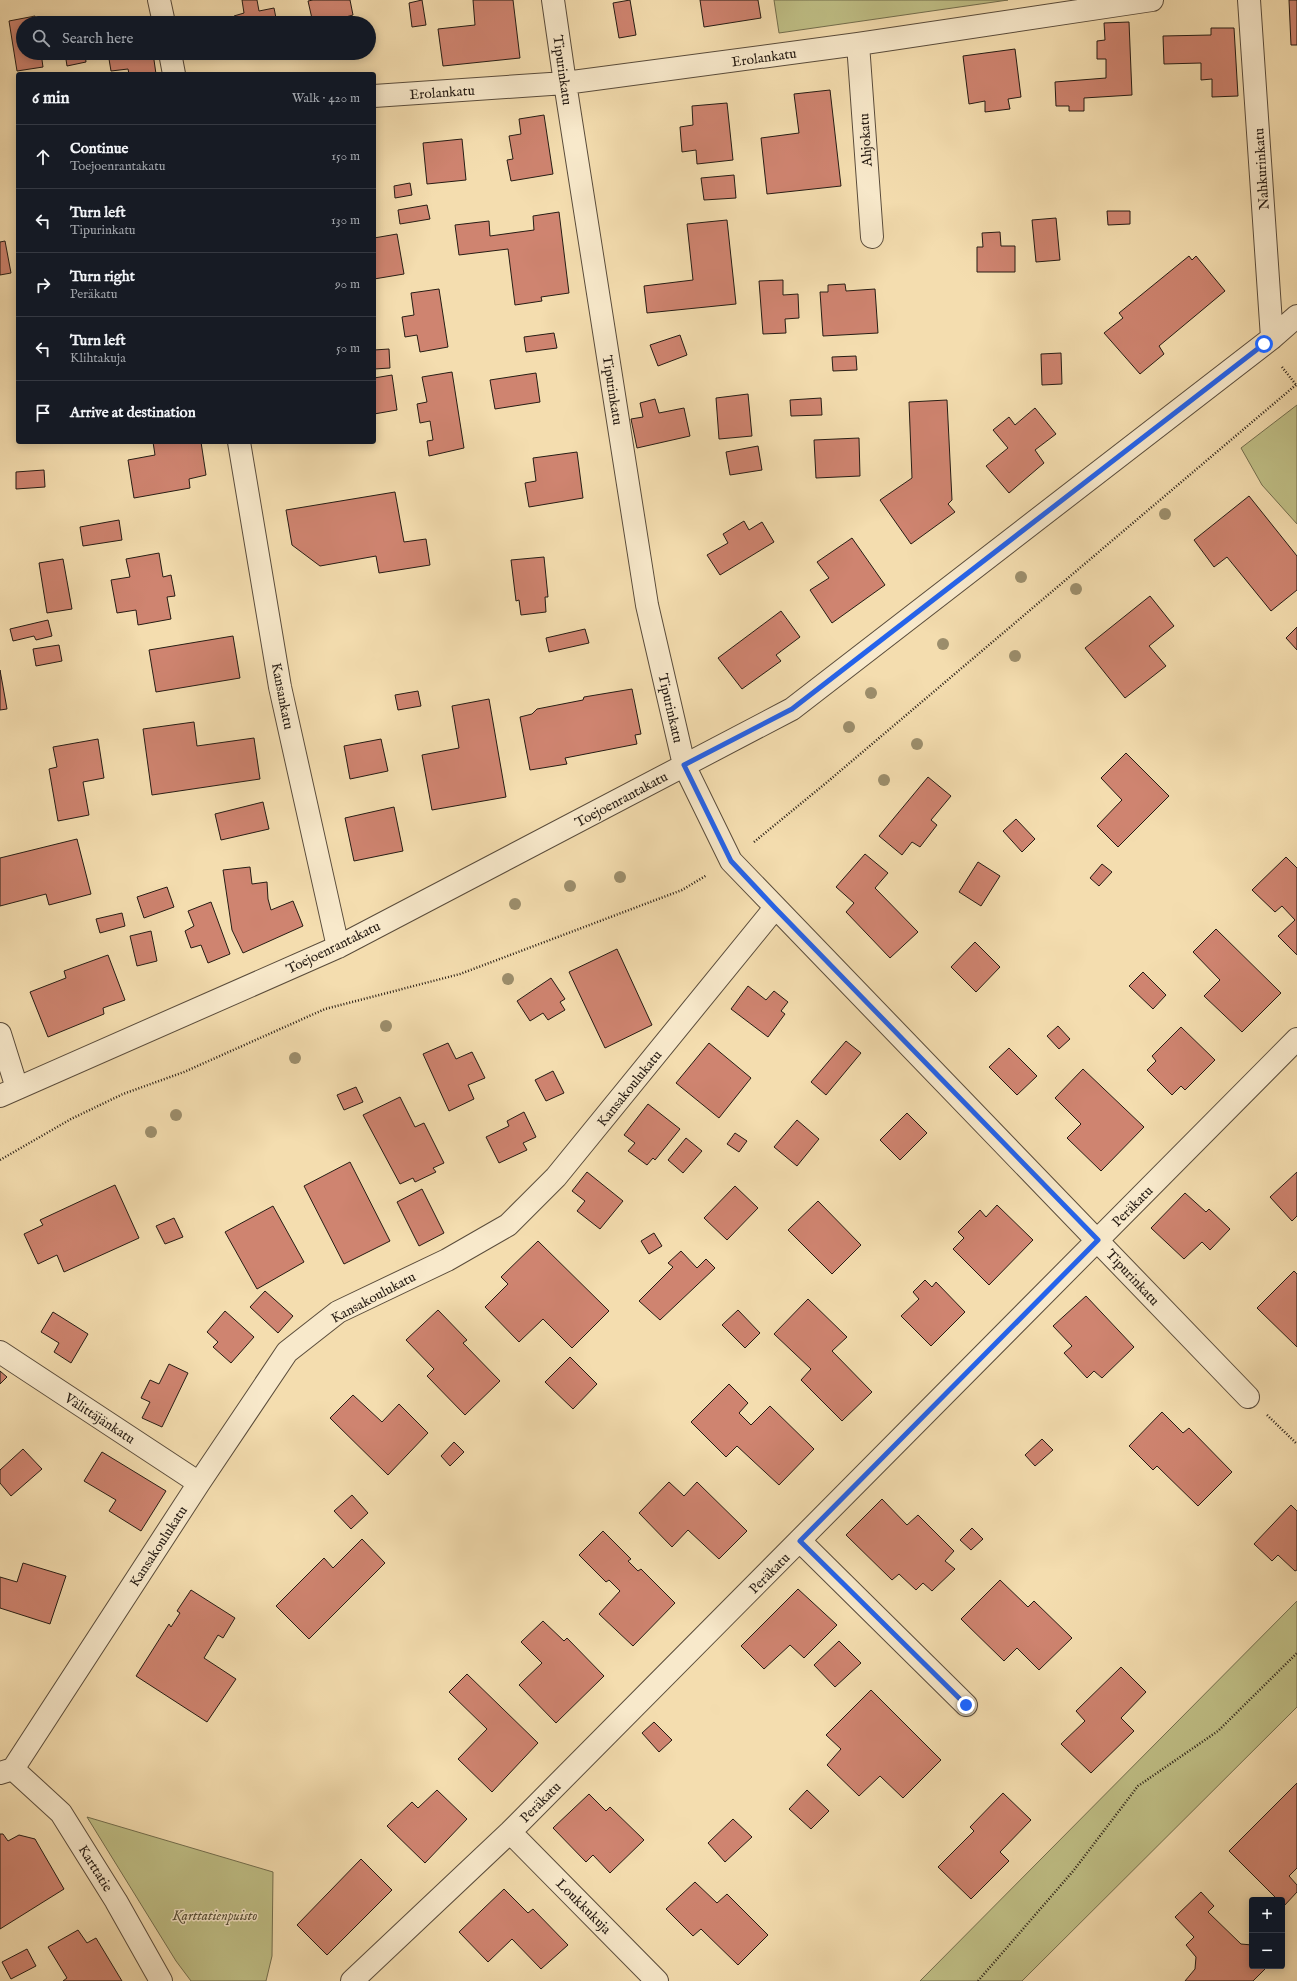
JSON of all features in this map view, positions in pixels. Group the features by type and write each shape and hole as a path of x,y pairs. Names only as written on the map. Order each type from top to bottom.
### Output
{"street":[{"path":"160,0 163,16"},
{"name":"Tipurinkatu","path":"553,0 647,605 684,765 731,861 1248,1397"},
{"name":"Erolankatu","path":"376,96 565,83 858,44 1152,0"},
{"name":"Nahkurinkatu","path":"1250,0 1272,338"},
{"name":"Ahjokatu","path":"858,44 872,237"},
{"path":"171,60 174,72"},
{"name":"Toejoenrantakatu","path":"8,1092 338,947 792,709 1272,338 1297,316"},
{"name":"Kansankatu","path":"238,444 280,687 338,947"},
{"name":"Kansakoulukatu","path":"7,1771 287,1352 338,1312 447,1260 508,1225 556,1177 775,908"},
{"path":"0,1034 8,1092"},
{"name":"Peräkatu","path":"352,1981 510,1832 1297,1039"},
{"name":"Välittäjänkatu","path":"0,1352 199,1483"},
{"path":"800,1541 966,1705"},
{"name":"Karttatie","path":"7,1771 61,1813 116,1901 161,1981"},
{"name":"Loukkukuja","path":"510,1832 657,1981"}],"path":[{"path":"1248,1397 1297,1444"},
{"path":"978,1981 1074,1870 1138,1786 1218,1732 1297,1653"}],"green space":[{"path":"774,0 1008,0 779,33"},
{"path":"1297,405 1297,524 1262,485 1241,448"},
{"path":"1297,1601 1297,1707 1022,1981 920,1981"},
{"name":"Karttatienpuisto","path":"87,1817 273,1872 272,1956 266,1981 191,1981 176,1961"}],"building":[{"path":"242,0 257,0 259,11 274,8 276,16 234,16 244,13"},
{"path":"350,0 353,15 311,16 308,1"},
{"path":"422,0 426,25 412,27 409,3"},
{"path":"473,0 513,0 520,58 443,66 438,29 475,25"},
{"path":"630,0 636,35 619,38 613,3"},
{"path":"700,0 758,0 761,18 704,27"},
{"path":"1289,0 1297,0 1297,45 1291,45"},
{"path":"16,20 16,60 42,60 43,67 17,71 9,21"},
{"path":"1129,22 1132,95 1084,98 1084,111 1069,111 1069,106 1056,106 1055,82 1106,78 1106,59 1097,59 1097,41 1105,40 1104,23"},
{"path":"1211,28 1234,28 1238,96 1212,97 1212,79 1201,80 1201,63 1164,64 1163,36 1211,35"},
{"path":"1015,49 1021,97 1008,99 1010,109 985,112 985,101 969,104 963,56"},
{"path":"66,60 86,60 86,62 67,66"},
{"path":"109,60 154,60 156,72 129,72 128,69 111,71"},
{"path":"830,90 841,186 767,194 761,138 799,133 794,94"},
{"path":"727,103 733,160 697,164 696,150 682,152 680,127 693,125 692,106"},
{"path":"544,115 553,174 511,181 507,160 513,159 509,136 521,134 519,119"},
{"path":"462,139 466,180 427,184 423,143"},
{"path":"734,175 736,198 704,200 701,178"},
{"path":"410,183 412,195 395,198 394,186"},
{"path":"427,205 430,219 400,224 398,210"},
{"path":"1107,211 1130,211 1130,224 1108,225"},
{"path":"559,212 569,293 541,297 542,301 515,305 508,249 459,255 455,225 489,221 490,236 534,230 533,216"},
{"path":"1056,218 1060,260 1036,262 1032,220"},
{"path":"727,220 736,304 647,313 644,286 693,280 687,224"},
{"path":"1000,232 1001,246 1015,246 1015,272 977,272 977,247 983,247 982,233"},
{"path":"397,234 404,274 376,279 376,238"},
{"path":"5,241 11,273 0,275 0,242"},
{"path":"1189,256 1192,260 1196,256 1225,291 1159,346 1164,354 1140,374 1104,333 1123,318 1119,313"},
{"path":"783,280 783,295 798,294 799,318 785,319 786,333 763,334 759,281"},
{"path":"845,284 846,291 875,289 878,333 823,336 820,292 828,292 828,285"},
{"path":"439,289 448,347 420,352 417,335 405,337 402,317 414,315 411,293"},
{"path":"554,333 557,348 526,352 524,337"},
{"path":"680,335 687,355 658,366 650,345"},
{"path":"389,349 390,368 376,369 376,350"},
{"path":"1061,353 1062,384 1042,385 1041,354"},
{"path":"856,356 857,370 833,371 832,357"},
{"path":"452,372 464,448 429,456 427,441 433,440 430,421 420,423 417,404 427,402 422,377"},
{"path":"536,373 540,402 495,409 490,380"},
{"path":"392,375 397,410 376,414 376,378"},
{"path":"748,394 752,436 719,439 716,398"},
{"path":"821,398 822,415 791,416 790,400"},
{"path":"655,399 659,413 684,408 690,436 637,448 631,419 643,417 640,403"},
{"path":"947,400 952,500 948,504 955,512 911,544 880,500 912,478 909,402"},
{"path":"1035,408 1056,434 1035,450 1044,463 1009,493 986,466 1008,448 993,430 1009,417 1015,425"},
{"path":"859,438 860,476 816,478 814,440"},
{"path":"153,444 201,444 206,475 189,479 190,488 134,498 128,460 155,455"},
{"path":"758,446 762,470 730,475 726,452"},
{"path":"577,452 583,498 529,507 525,483 536,481 533,458"},
{"path":"44,470 45,487 16,489 16,472"},
{"path":"395,492 404,542 426,539 430,565 379,573 376,556 320,566 292,545 286,510"},
{"path":"1249,496 1297,556 1297,590 1271,611 1227,557 1214,567 1194,540"},
{"path":"119,520 122,540 83,546 80,527"},
{"path":"744,521 749,530 762,522 774,542 720,575 707,555 728,543 723,534"},
{"path":"852,538 885,585 832,623 810,590 829,578 817,562"},
{"path":"159,553 163,577 171,575 175,596 167,597 171,619 138,625 136,610 117,613 111,580 130,577 126,559"},
{"path":"544,557 548,597 545,597 546,612 521,615 519,600 516,601 511,560"},
{"path":"63,559 72,609 47,613 39,563"},
{"path":"1150,596 1174,626 1149,646 1166,666 1125,698 1085,648"},
{"path":"781,611 800,637 776,655 781,661 742,689 718,658"},
{"path":"48,620 52,636 36,640 34,636 13,641 10,629"},
{"path":"1297,627 1297,650 1286,638"},
{"path":"585,629 589,643 549,652 546,638"},
{"path":"233,636 240,678 156,692 149,650"},
{"path":"59,645 62,661 36,666 33,649"},
{"path":"0,670 7,709 0,710"},
{"path":"632,689 641,734 635,735 637,744 565,758 567,764 530,770 520,717 532,714 537,709 583,700 584,697"},
{"path":"418,691 421,706 398,710 395,695"},
{"path":"489,699 506,797 432,810 422,755 459,748 452,706"},
{"path":"194,722 197,746 254,738 260,779 152,795 143,729"},
{"path":"98,739 104,778 83,782 89,815 58,821 49,769 57,767 53,747"},
{"path":"381,739 388,771 350,779 344,746"},
{"path":"1126,753 1169,796 1118,847 1097,826 1122,800 1101,778"},
{"path":"928,777 951,796 931,820 937,825 920,847 912,842 902,855 879,836"},
{"path":"263,802 269,829 221,840 215,814"},
{"path":"394,807 403,851 354,861 345,818"},
{"path":"1016,819 1035,839 1022,852 1003,831"},
{"path":"77,839 91,894 49,905 46,894 0,906 0,858"},
{"path":"865,854 888,873 875,888 918,932 890,958 846,912 854,903 836,887"},
{"path":"1286,857 1297,868 1297,955 1278,936 1295,920 1282,906 1275,912 1252,890"},
{"path":"978,862 1000,876 981,906 959,892"},
{"path":"1102,864 1112,872 1099,886 1090,878"},
{"path":"250,867 252,884 267,882 268,899 271,910 293,901 303,926 243,953 232,930 223,870"},
{"path":"167,887 174,907 144,918 137,897"},
{"path":"211,902 230,954 208,963 201,945 191,948 185,931 194,926 188,911"},
{"path":"122,913 125,926 100,933 96,919"},
{"path":"1216,929 1281,993 1242,1032 1204,996 1220,980 1193,952"},
{"path":"151,931 157,961 137,966 130,936"},
{"path":"975,942 1000,967 976,992 951,967"},
{"path":"617,949 652,1025 605,1048 569,972"},
{"path":"108,955 125,1000 103,1008 104,1014 48,1037 30,992 66,978 64,971"},
{"path":"1143,972 1166,995 1153,1009 1129,986"},
{"path":"551,978 565,999 560,1002 565,1010 548,1020 543,1013 530,1021 517,1001"},
{"path":"748,986 766,1000 774,991 788,1002 781,1011 785,1014 768,1037 731,1009"},
{"path":"1058,1026 1070,1039 1059,1049 1047,1036"},
{"path":"1181,1027 1215,1060 1185,1090 1181,1086 1172,1095 1147,1070 1156,1061 1152,1056"},
{"path":"846,1041 861,1053 826,1095 811,1082"},
{"path":"448,1043 456,1059 472,1052 485,1078 468,1085 474,1099 449,1111 423,1054"},
{"path":"709,1043 751,1078 719,1118 676,1083"},
{"path":"1009,1048 1037,1076 1017,1095 989,1067"},
{"path":"1083,1069 1144,1127 1101,1171 1067,1138 1081,1124 1055,1098"},
{"path":"553,1071 564,1093 546,1101 535,1080"},
{"path":"356,1087 363,1102 344,1110 337,1095"},
{"path":"400,1097 415,1127 424,1123 444,1163 433,1168 436,1172 415,1182 413,1178 400,1184 363,1115"},
{"path":"648,1104 680,1129 655,1160 653,1158 647,1165 628,1151 635,1143 624,1135"},
{"path":"524,1112 536,1137 523,1143 527,1150 499,1163 486,1137 509,1126 507,1121"},
{"path":"907,1113 927,1133 900,1160 880,1140"},
{"path":"797,1120 819,1139 797,1166 774,1147"},
{"path":"735,1133 747,1141 739,1152 727,1144"},
{"path":"686,1138 702,1151 683,1173 668,1160"},
{"path":"350,1162 390,1241 344,1264 304,1186"},
{"path":"587,1172 623,1201 600,1229 577,1211 585,1201 572,1191"},
{"path":"1297,1172 1297,1216 1292,1221 1270,1197"},
{"path":"115,1185 139,1238 64,1272 57,1255 38,1264 24,1234 43,1225 40,1220"},
{"path":"735,1186 758,1208 727,1240 704,1218"},
{"path":"422,1189 444,1233 419,1246 397,1202"},
{"path":"1185,1193 1206,1212 1209,1209 1230,1229 1210,1250 1202,1242 1184,1259 1151,1228"},
{"path":"818,1201 861,1245 832,1274 788,1230"},
{"path":"997,1205 1033,1240 989,1285 953,1249 964,1238 958,1232 980,1210 986,1217"},
{"path":"273,1206 304,1262 257,1289 225,1232"},
{"path":"174,1218 183,1237 165,1244 156,1226"},
{"path":"654,1233 662,1246 649,1254 641,1241"},
{"path":"538,1241 609,1311 572,1348 543,1319 519,1342 485,1307 508,1284 501,1277"},
{"path":"681,1251 697,1268 706,1259 715,1268 660,1320 639,1301 673,1267 668,1263"},
{"path":"1294,1271 1297,1274 1297,1347 1257,1308"},
{"path":"925,1280 932,1287 936,1282 965,1312 931,1346 901,1316 919,1299 913,1292"},
{"path":"265,1291 293,1316 278,1333 250,1307"},
{"path":"1086,1296 1134,1347 1102,1378 1094,1371 1087,1378 1064,1353 1072,1346 1053,1326"},
{"path":"808,1299 847,1337 832,1351 872,1392 842,1421 801,1380 811,1369 774,1334"},
{"path":"438,1310 467,1340 463,1343 500,1381 465,1415 427,1376 434,1369 406,1340"},
{"path":"738,1310 760,1333 745,1348 722,1325"},
{"path":"225,1311 254,1337 231,1363 213,1347 218,1342 207,1332"},
{"path":"53,1312 88,1334 71,1363 54,1352 59,1343 41,1332"},
{"path":"570,1357 597,1384 573,1409 545,1382"},
{"path":"169,1364 188,1373 162,1427 142,1418 150,1402 141,1398 150,1380 159,1384"},
{"path":"0,1371 7,1377 0,1384"},
{"path":"729,1384 748,1403 739,1413 751,1425 770,1406 814,1449 779,1485 737,1446 726,1457 691,1422"},
{"path":"353,1395 382,1422 399,1404 428,1433 388,1475 330,1418"},
{"path":"1162,1412 1183,1433 1189,1428 1232,1472 1198,1506 1157,1466 1153,1470 1129,1446"},
{"path":"1042,1439 1053,1450 1035,1466 1025,1455"},
{"path":"454,1442 464,1452 450,1466 441,1456"},
{"path":"23,1449 42,1469 11,1496 0,1483 0,1470"},
{"path":"102,1452 166,1491 141,1531 109,1511 116,1500 84,1481"},
{"path":"669,1482 684,1496 697,1482 747,1531 719,1559 688,1530 672,1547 639,1513"},
{"path":"352,1495 368,1513 351,1529 334,1511"},
{"path":"882,1499 907,1525 918,1515 954,1551 945,1561 955,1569 932,1591 923,1583 916,1590 899,1574 892,1580 846,1535"},
{"path":"1291,1505 1297,1511 1297,1570 1295,1571 1278,1555 1272,1561 1254,1544"},
{"path":"972,1528 983,1539 971,1550 960,1540"},
{"path":"603,1531 631,1559 628,1561 638,1571 641,1569 675,1603 633,1646 599,1614 620,1591 609,1580 606,1582 579,1555"},
{"path":"362,1539 385,1563 309,1639 276,1606 324,1558 333,1568"},
{"path":"23,1563 66,1576 50,1624 0,1608 0,1577 17,1582"},
{"path":"1000,1580 1028,1607 1034,1601 1072,1638 1039,1670 1017,1648 1004,1661 961,1619"},
{"path":"798,1589 837,1625 804,1658 790,1645 764,1669 741,1646"},
{"path":"191,1590 235,1618 223,1638 218,1635 204,1658 236,1679 207,1722 136,1676 169,1624 171,1627 180,1613 177,1611"},
{"path":"543,1621 564,1641 567,1638 604,1676 556,1723 519,1685 542,1663 521,1642"},
{"path":"839,1641 861,1663 835,1687 814,1665"},
{"path":"1121,1667 1146,1692 1121,1718 1134,1731 1091,1773 1061,1744 1085,1721 1076,1711"},
{"path":"467,1674 538,1743 492,1792 458,1759 487,1729 449,1692"},
{"path":"871,1690 941,1760 903,1798 880,1776 859,1796 827,1765 841,1749 826,1735"},
{"path":"654,1722 672,1740 659,1752 642,1733"},
{"path":"1297,1783 1297,1868 1289,1876 1297,1885 1297,1892 1285,1905 1285,1897 1275,1897 1229,1851"},
{"path":"437,1790 467,1819 425,1863 387,1826 412,1802 418,1808"},
{"path":"807,1790 829,1811 811,1829 789,1809"},
{"path":"1003,1793 1031,1820 1000,1852 1009,1861 971,1899 938,1867 974,1831 970,1827"},
{"path":"589,1794 606,1811 610,1807 644,1840 610,1873 593,1855 586,1862 553,1828"},
{"path":"733,1819 752,1837 725,1862 708,1843"},
{"path":"0,1834 3,1834 8,1841 19,1835 35,1839 64,1889 0,1929"},
{"path":"361,1859 392,1890 327,1955 297,1925"},
{"path":"695,1882 717,1903 727,1894 768,1935 738,1965 701,1929 693,1936 666,1909"},
{"path":"504,1889 528,1913 533,1909 568,1945 541,1969 512,1939 488,1962 459,1932"},
{"path":"1201,1892 1214,1906 1208,1912 1241,1944 1249,1945 1249,1969 1265,1969 1253,1981 1185,1981 1195,1969 1196,1957 1186,1945 1194,1937 1175,1917"},
{"path":"78,1930 87,1943 96,1938 122,1981 63,1981 67,1978 48,1947"},
{"path":"27,1949 36,1966 11,1979 2,1962"}],"route":[{"path":"966,1705 800,1541 1098,1240 731,861 684,765 792,709 1264,344"}]}
